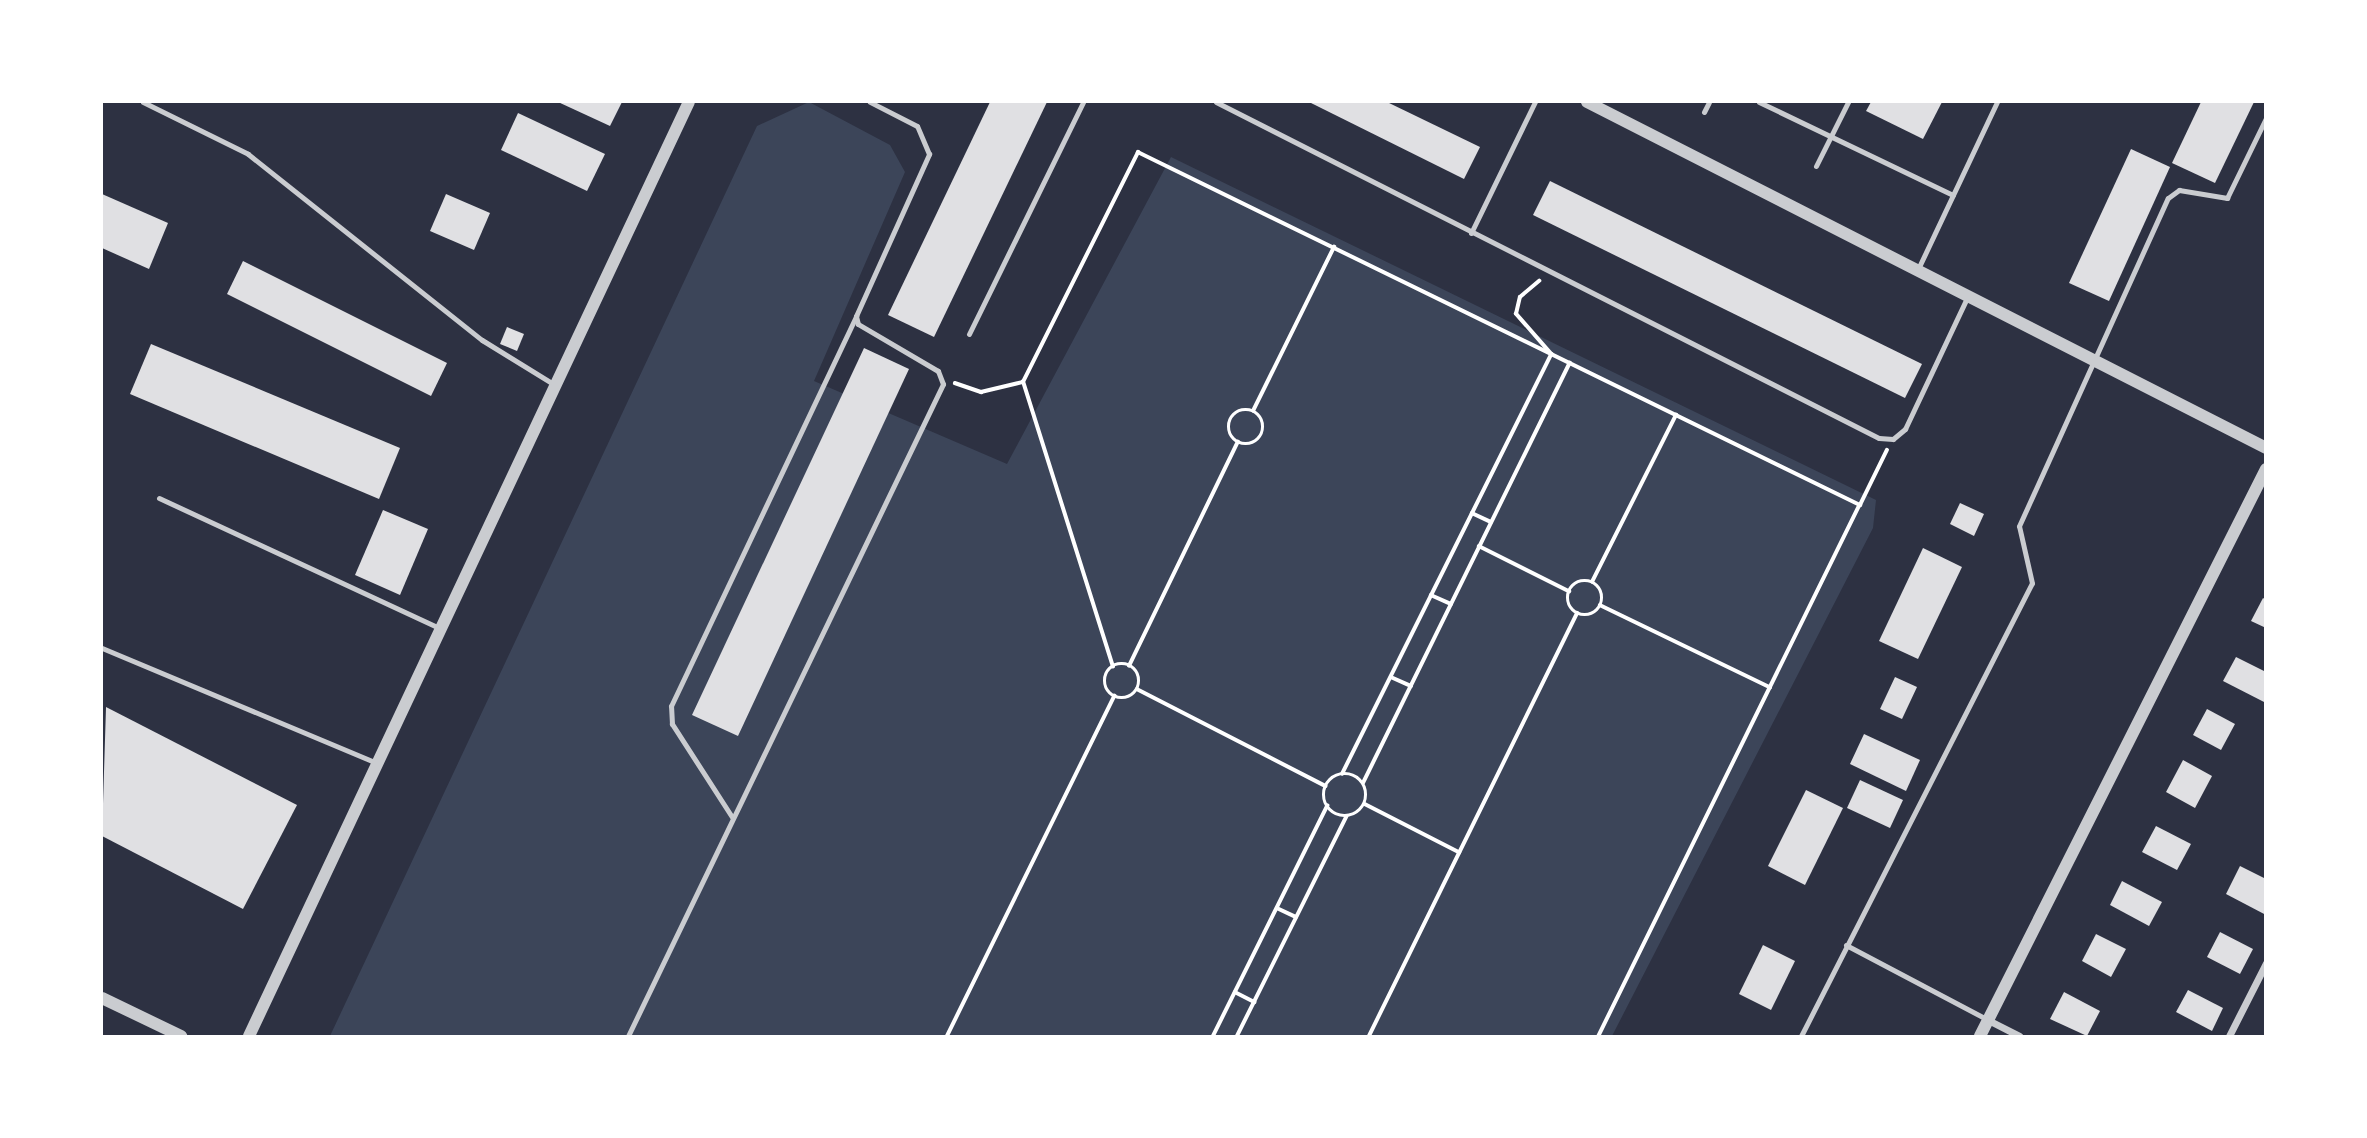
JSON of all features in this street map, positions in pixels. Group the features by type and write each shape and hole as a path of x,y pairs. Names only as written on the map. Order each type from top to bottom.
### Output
{"street":[{"path":"249,1037 375,762 558,387 689,102"},
{"path":"1587,102 2266,448"},
{"path":"1980,1037 2266,469"},
{"path":"2229,1037 2266,963"},
{"path":"102,998 181,1037"},
{"path":"1988,1020 2020,1037"}],"lane":[{"path":"143,102 248,153 482,340 558,387"},
{"path":"732,817 672,724 671,706 856,316 929,154 917,126 870,102"},
{"path":"969,334 1083,102"},
{"path":"1216,102 1880,438 1893,439 1905,429 1968,295"},
{"path":"1471,233 1535,102"},
{"path":"1704,112 1709,102"},
{"path":"1759,102 1953,195"},
{"path":"1816,166 1847,102"},
{"path":"1918,269 1997,102"},
{"path":"1801,1037 2032,583 2019,526 2092,359 2168,198 2179,190 2227,198 2266,118"},
{"path":"628,1037 944,376 865,330 856,316"},
{"path":"159,498 439,628"},
{"path":"102,648 375,762"},
{"path":"1846,945 1988,1020"}],"path":[{"path":"1129,666 1139,678 1137,689 1125,698 1114,696 1105,682 1113,667 1023,382 1138,152 1860,505"},
{"path":"1238,442 1230,433 1232,417 1253,411 1334,247"},
{"path":"1551,354 1516,314 1530,287 1553,274"},
{"path":"1326,786 1342,774 1551,354"},
{"path":"1365,804 1363,783 1570,363"},
{"path":"944,376 981,392 1023,382"},
{"path":"1129,666 1238,442 1261,434 1261,419 1253,411"},
{"path":"1569,591 1592,582 1676,415"},
{"path":"1599,1037 1893,439"},
{"path":"1472,513 1491,522"},
{"path":"1368,1037 1577,612 1569,591 1479,546"},
{"path":"1577,612 1593,613 1600,605 1600,589 1592,582"},
{"path":"1431,595 1451,604"},
{"path":"1600,605 1770,687"},
{"path":"1113,667 1129,666"},
{"path":"1391,677 1410,686"},
{"path":"1137,689 1326,786"},
{"path":"947,1037 1114,696"},
{"path":"1342,774 1363,783"},
{"path":"1213,1037 1327,806 1326,786"},
{"path":"1365,804 1459,852"},
{"path":"1237,1037 1346,817 1365,804"},
{"path":"1327,806 1346,817"},
{"path":"1277,908 1297,917"},
{"path":"1235,992 1255,1002"}],"shaded area":[{"path":"809,102 890,145 905,172 814,381 1007,464 1171,157 1876,500 1873,528 1612,1036 330,1036 757,126"}],"building":[{"path":"558,102 622,102 610,126"},
{"path":"990,102 1047,102 934,337 888,315"},
{"path":"1309,102 1387,102 1480,147 1464,179"},
{"path":"1871,102 1942,102 1923,139 1866,111"},
{"path":"2201,102 2254,102 2215,183 2172,163"},
{"path":"518,113 605,154 587,191 501,150"},
{"path":"2131,149 2170,167 2109,301 2069,283"},
{"path":"1550,181 1922,364 1905,398 1533,215"},
{"path":"102,194 168,223 149,269 102,248"},
{"path":"446,194 490,213 474,250 430,231"},
{"path":"243,261 447,363 431,396 227,294"},
{"path":"507,327 524,334 517,351 500,344"},
{"path":"151,344 400,448 379,499 130,394"},
{"path":"864,348 909,369 738,736 692,715"},
{"path":"1960,503 1984,514 1974,536 1950,524"},
{"path":"383,510 428,529 400,595 355,575"},
{"path":"1923,548 1962,567 1918,659 1879,641"},
{"path":"2263,598 2266,600 2266,628 2251,621"},
{"path":"2236,657 2266,672 2266,703 2223,681"},
{"path":"1895,677 1917,687 1902,719 1880,709"},
{"path":"106,707 297,805 243,909 102,836"},
{"path":"2207,709 2235,724 2221,750 2193,735"},
{"path":"1864,734 1920,760 1906,791 1850,764"},
{"path":"2183,760 2212,776 2195,808 2166,792"},
{"path":"1860,780 1903,800 1890,828 1847,808"},
{"path":"1806,790 1843,808 1805,885 1768,866"},
{"path":"2156,826 2191,844 2177,870 2142,852"},
{"path":"2240,866 2266,879 2266,915 2226,894"},
{"path":"2122,881 2162,902 2149,926 2110,905"},
{"path":"2220,932 2253,949 2240,974 2207,957"},
{"path":"2096,934 2126,949 2111,977 2082,961"},
{"path":"1763,945 1795,961 1771,1010 1739,994"},
{"path":"2188,990 2223,1008 2212,1031 2176,1012"},
{"path":"2064,992 2100,1011 2087,1036 2050,1019"}]}
